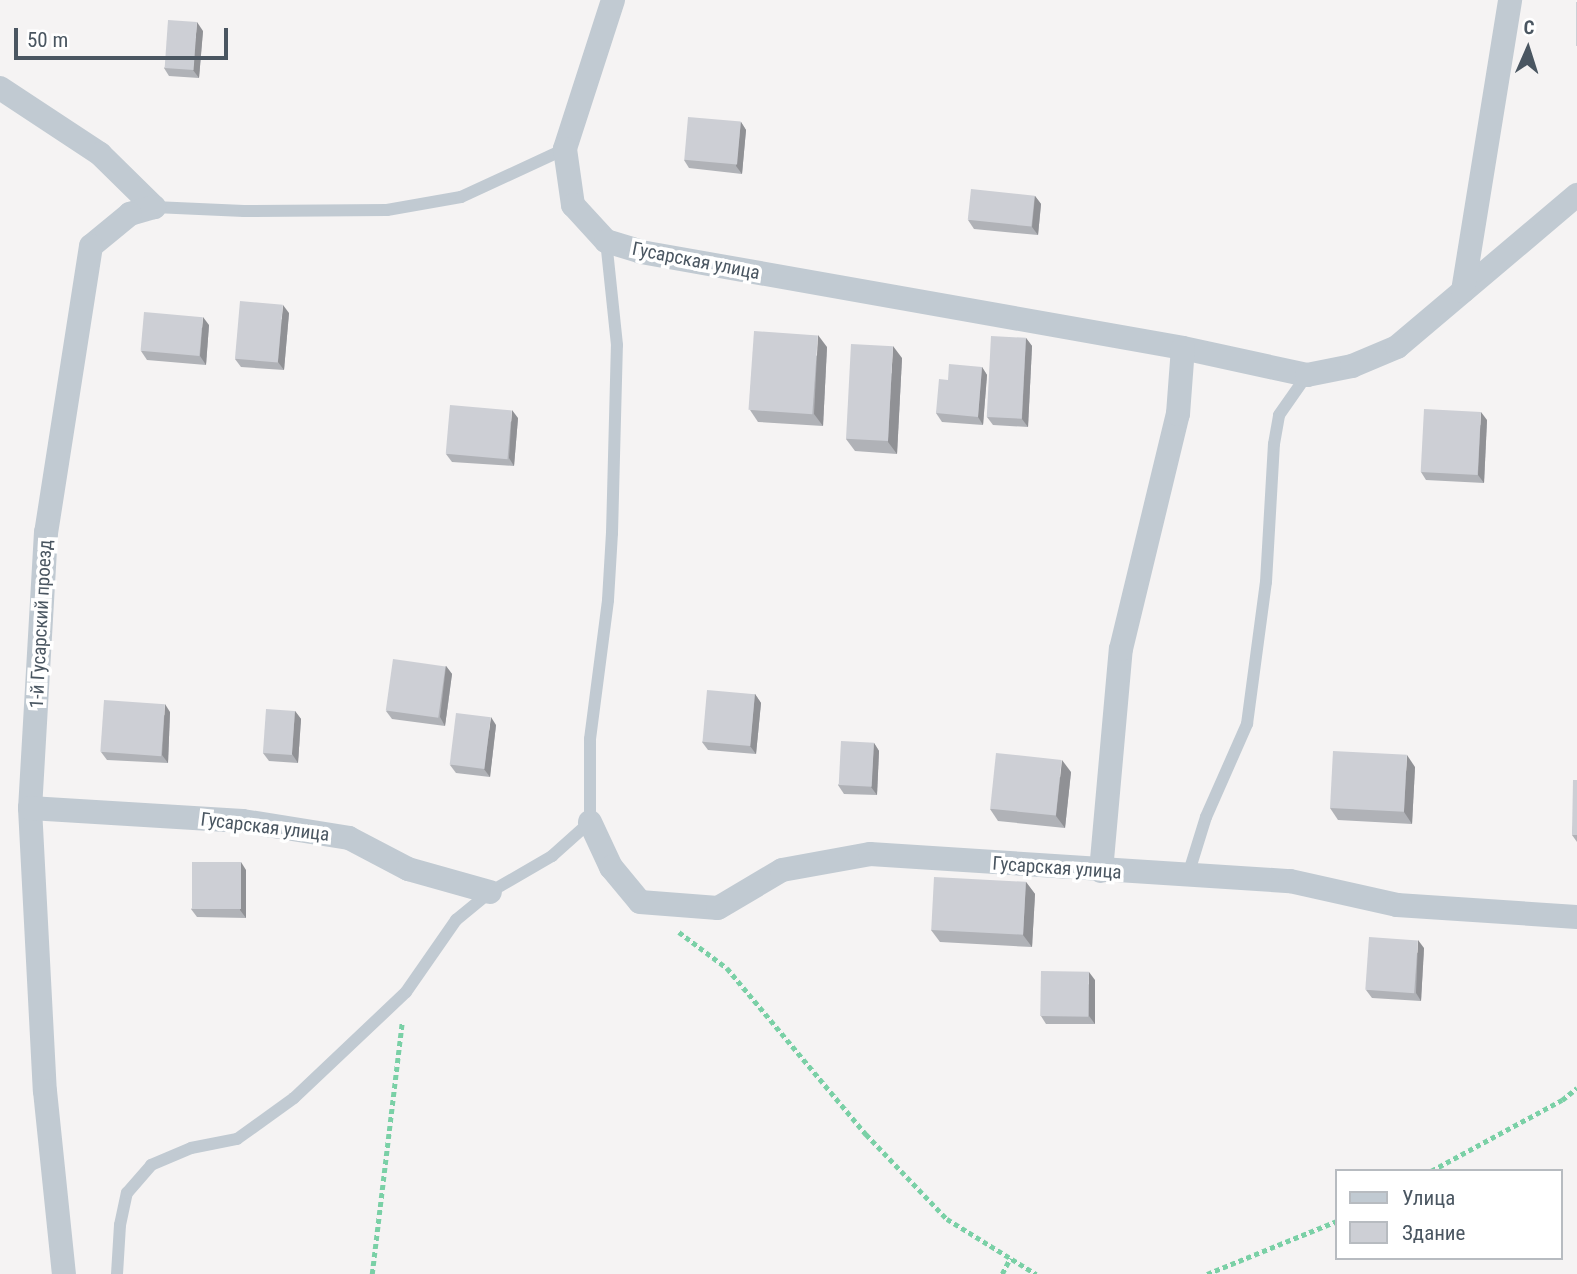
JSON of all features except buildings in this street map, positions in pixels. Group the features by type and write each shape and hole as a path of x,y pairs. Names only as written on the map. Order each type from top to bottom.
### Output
{"street":[{"path":"565,149 613,0"},
{"path":"1463,291 1510,0"},
{"path":"0,88 100,154 154,206"},
{"name":"Гусарская улица","path":"565,149 573,205 606,241 641,252 1183,348 1307,374"},
{"path":"1307,374 1352,366 1396,347 1577,195"},
{"name":"1-й Гусарский проезд","path":"64,1274 45,1091 30,808 46,532 91,246 130,214 154,206"},
{"path":"1101,871 1121,649 1178,414 1183,348"},
{"name":"Гусарская улица","path":"30,808 243,821 349,838 408,869 490,892"},
{"path":"590,822 611,867 640,902"},
{"name":"Гусарская улица","path":"640,902 718,908 782,870 870,854 1101,871 1290,881 1397,905 1577,917"}],"lane":[{"path":"154,206 244,211 387,210 461,197 565,149"},
{"path":"117,1274 120,1225 127,1193 150,1165 191,1148 237,1139 294,1098 406,992 456,919 490,892 552,856 590,822 590,739 608,600 612,533 617,345 606,241"},
{"path":"1188,876 1206,817 1247,724 1266,582 1274,444 1279,415 1307,374"}],"path":[{"path":"640,902 727,968 866,1134 947,1219 1036,1274"},
{"path":"372,1274 406,992"},
{"path":"1435,1169 1562,1100 1577,1088"},
{"path":"1207,1274 1336,1221"},
{"path":"1002,1274 1010,1258"}]}
